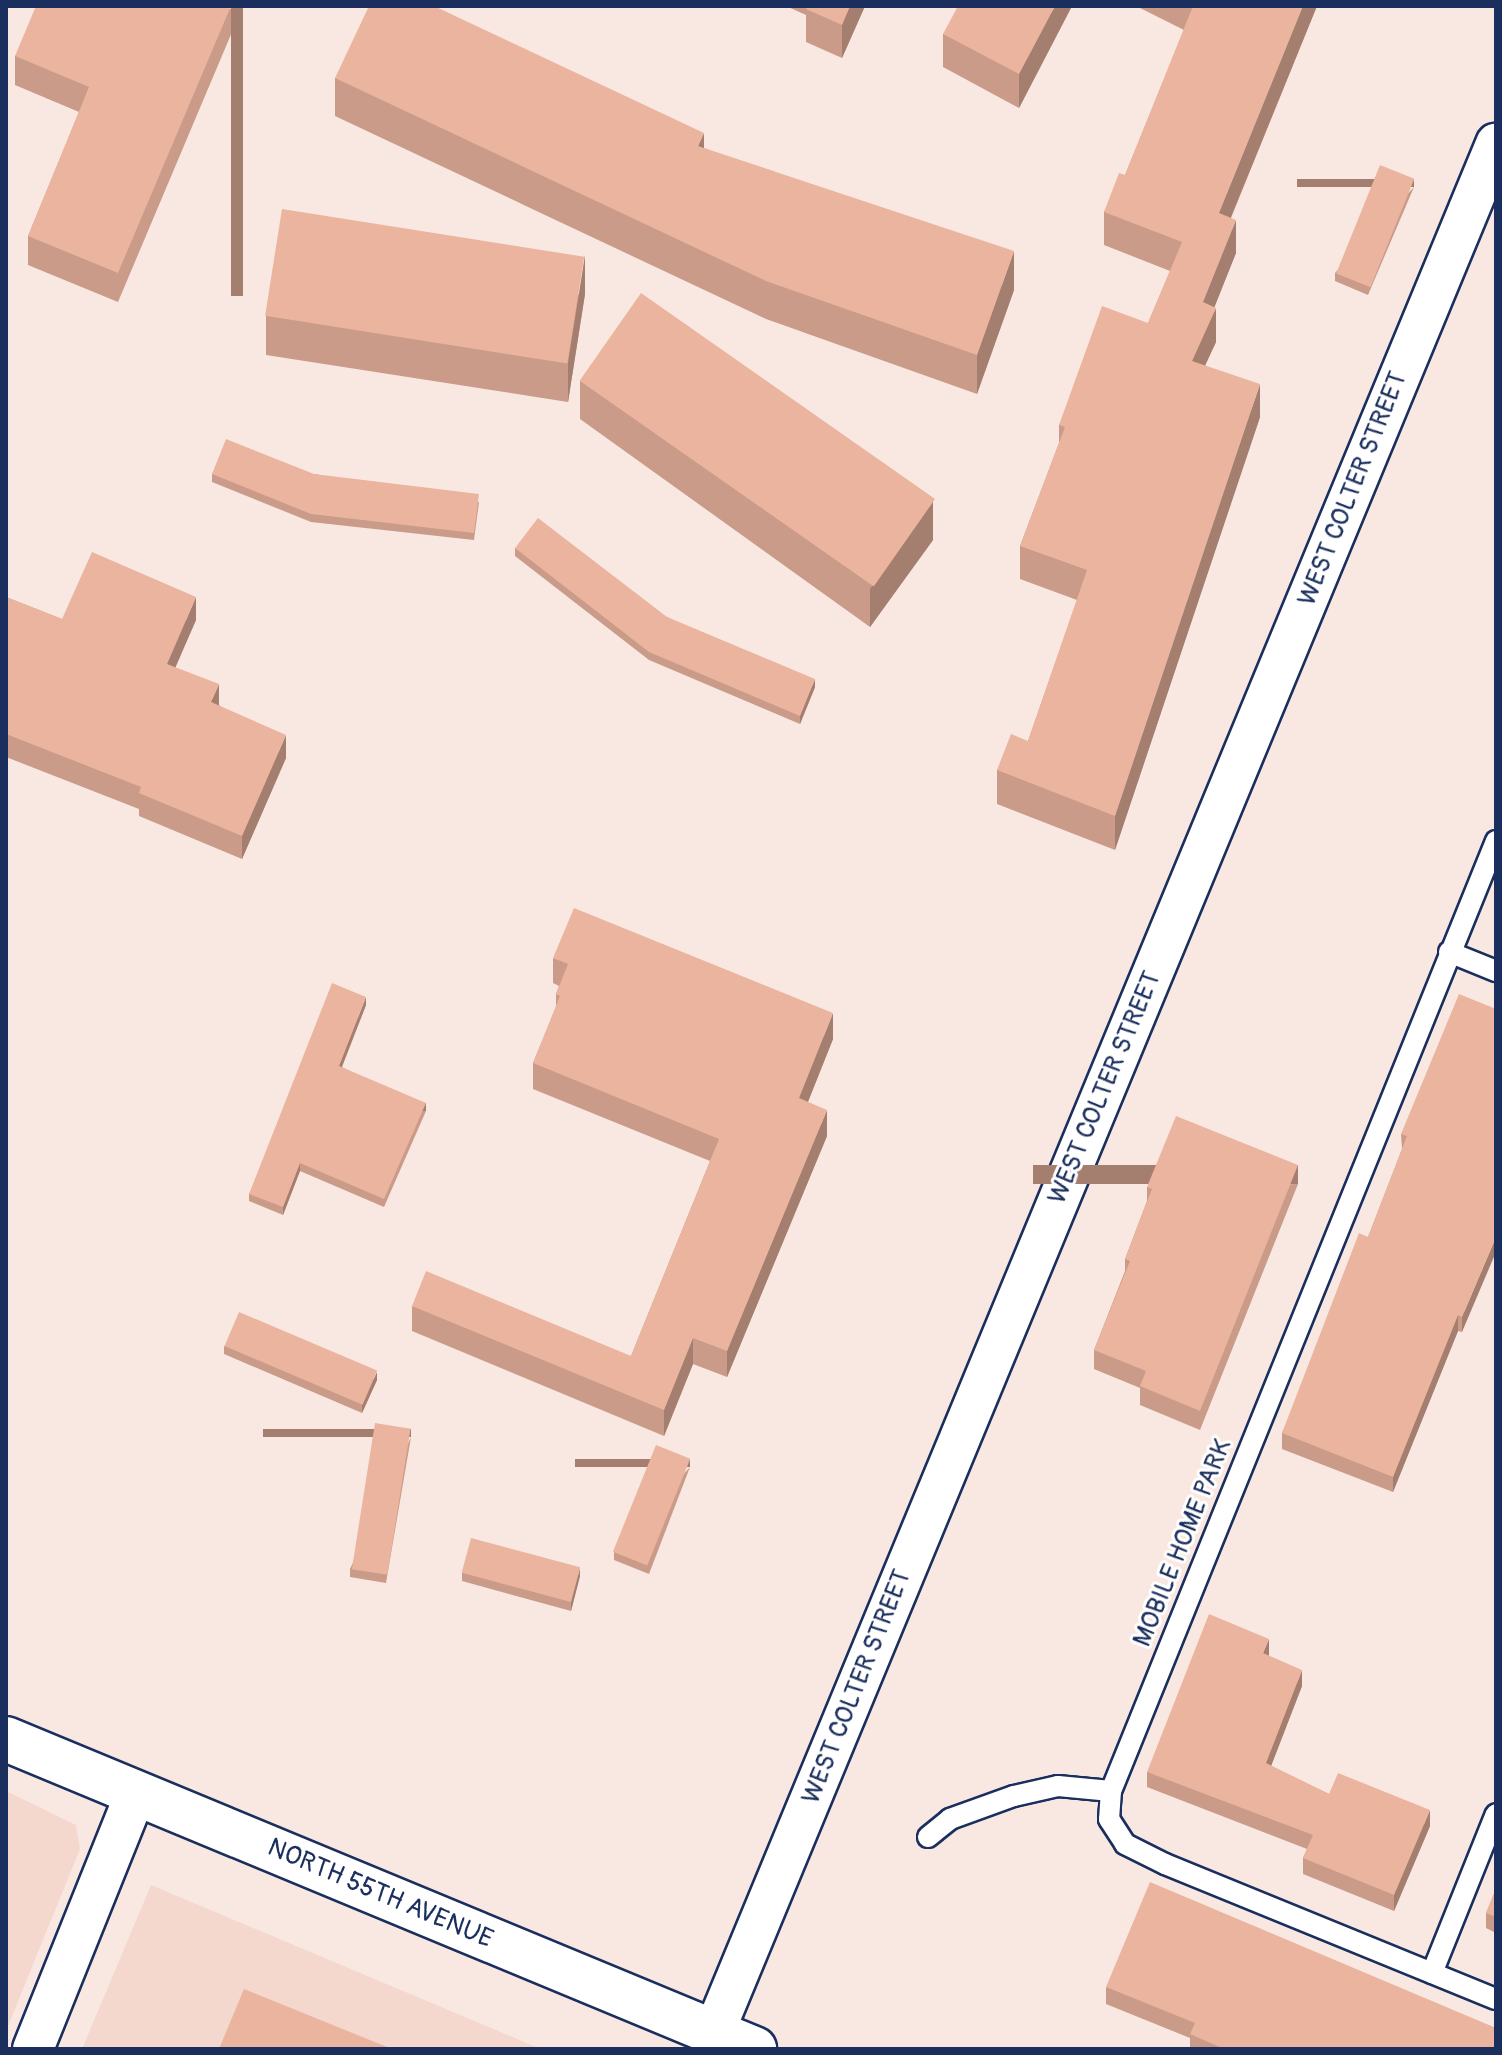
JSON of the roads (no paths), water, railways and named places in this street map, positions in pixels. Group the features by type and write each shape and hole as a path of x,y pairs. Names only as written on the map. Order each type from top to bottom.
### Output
{"street":[{"name":"WEST COLTER STREET","path":"710,2041 1496,144"},
{"name":"NORTH 55TH AVENUE","path":"6,1739 710,2041 754,2049"},
{"path":"33,2049 136,1793"}],"lane":[{"name":"MOBILE HOME PARK","path":"1496,841 1111,1791 1109,1819 1125,1844 1496,1999"},
{"path":"1449,952 1496,971"},
{"path":"928,1837 950,1819 1014,1796 1058,1786 1111,1791"},
{"path":"1432,1973 1496,1814"}]}
